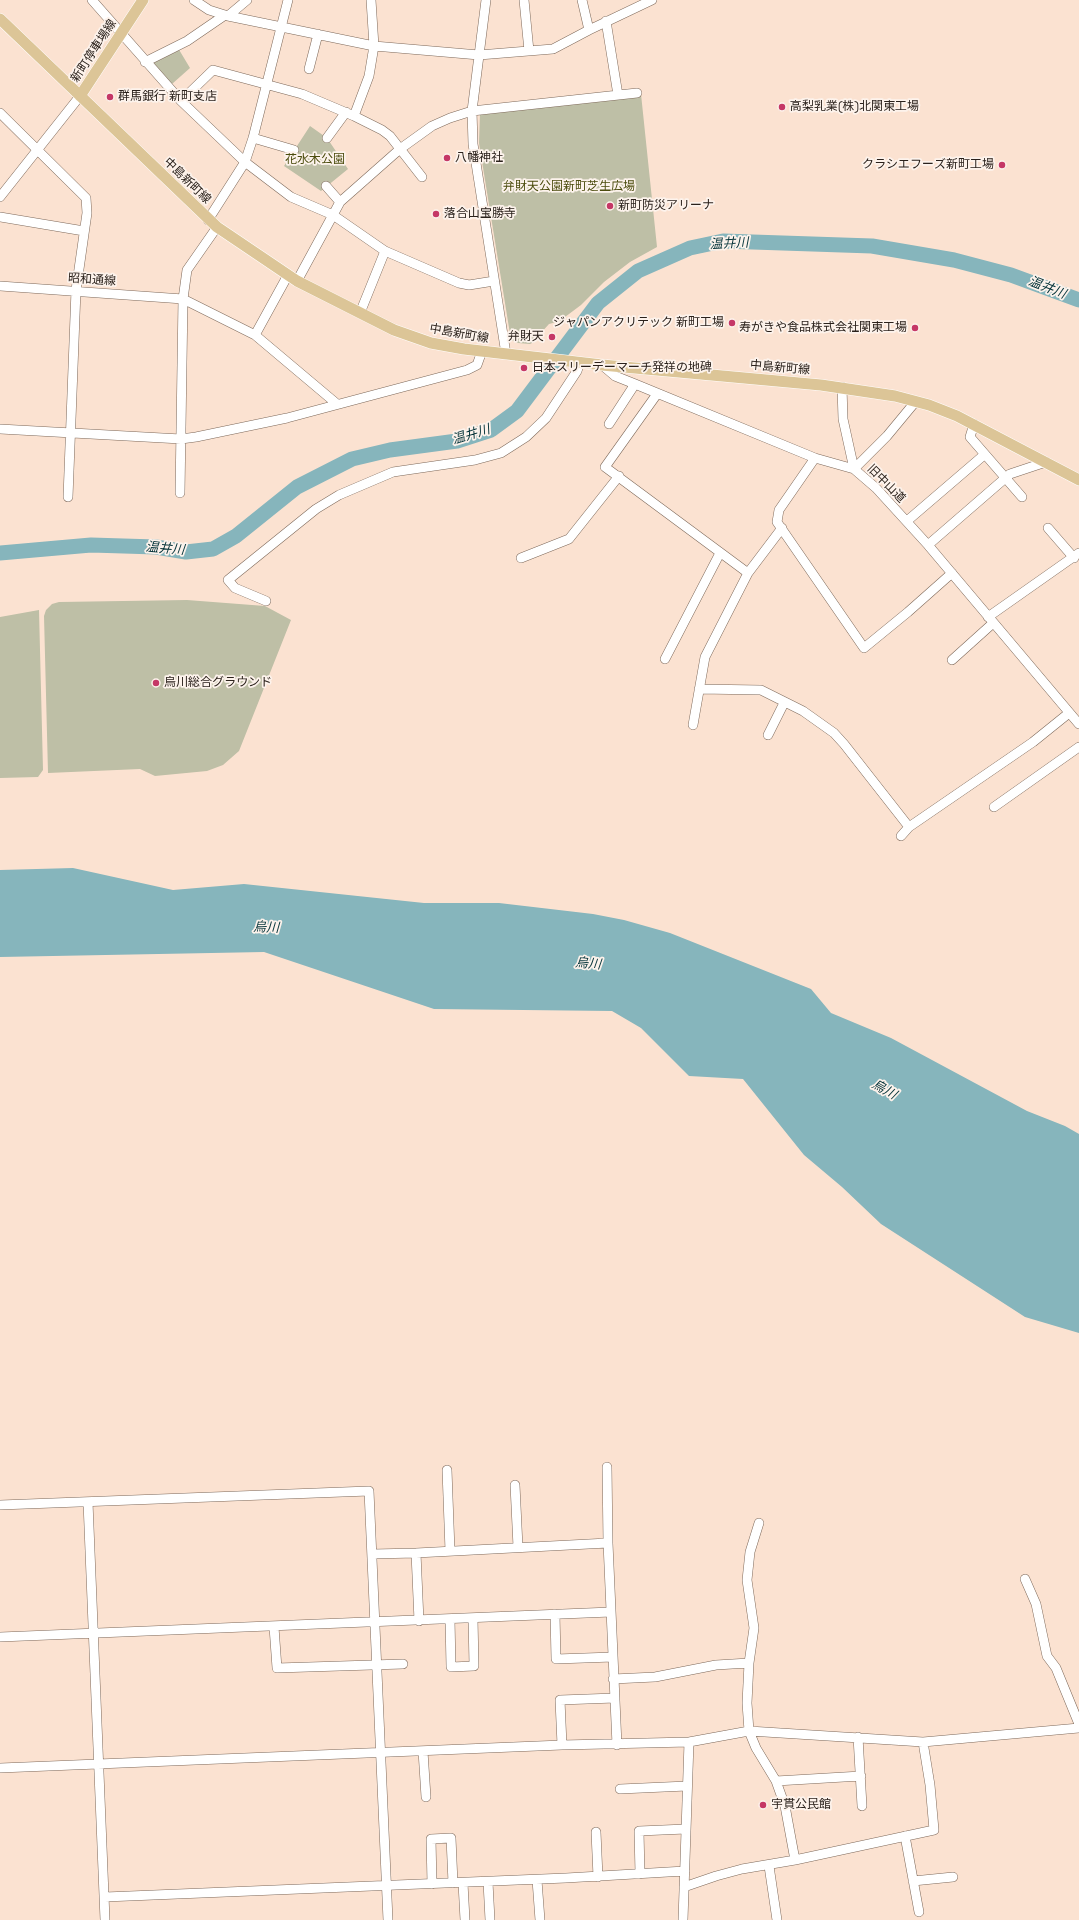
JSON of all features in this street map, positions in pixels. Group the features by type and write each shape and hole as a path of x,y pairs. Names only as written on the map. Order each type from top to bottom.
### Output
{"main road":[{"name":"新町停車場線","path":"80,96 143,0"},
{"name":"中島新町線","path":"0,19 208,220 293,278 360,314 418,340 431,344 482,351 602,365 842,387 875,392 916,401 974,424 1079,480"}],"street":[{"path":"92,0 120,34 181,102 244,162 291,196 333,216 385,251 460,283 469,285 494,281"},
{"path":"194,0 209,10 226,16 374,46 479,55 553,49 606,21 652,0"},
{"path":"145,62 187,41 226,16 247,0"},
{"path":"208,220 244,162 253,138 288,0"},
{"path":"327,138 350,114 369,76 374,46 371,0"},
{"path":"486,0 472,111 473,144 506,354"},
{"path":"524,0 529,51"},
{"path":"582,0 589,30"},
{"path":"606,21 618,95"},
{"path":"309,69 318,34"},
{"path":"181,102 214,70 302,94 350,114 382,130 400,149 422,177"},
{"path":"255,335 333,216 340,202 400,149 432,126 472,111 637,93"},
{"path":"0,197 38,151 80,96"},
{"path":"0,113 86,198 87,213 76,290 68,497"},
{"path":"0,129 7,121"},
{"path":"253,138 294,150"},
{"path":"326,186 340,202"},
{"path":"0,217 84,232"},
{"path":"180,493 183,299 187,270 218,227"},
{"path":"360,314 385,251"},
{"name":"昭和通線","path":"0,286 76,290 183,299"},
{"path":"183,299 255,335 337,404"},
{"path":"0,429 181,439 287,418 467,370 477,365 482,351"},
{"path":"266,601 235,588 228,580 316,509 339,495 393,472 475,460 501,453 526,438 546,418 577,371 576,361"},
{"name":"旧中山道","path":"602,365 615,376 657,394 816,458 854,469 876,488 928,545 1079,724"},
{"path":"609,424 635,384"},
{"path":"842,387 843,419 854,469"},
{"path":"657,394 605,467 748,574"},
{"path":"854,469 888,436 916,401"},
{"path":"974,424 970,437 984,455 1022,497"},
{"path":"907,522 984,455"},
{"path":"816,458 779,510 777,522 864,648 952,573"},
{"path":"928,545 1010,474 1046,462"},
{"path":"520,558 569,539 619,476"},
{"path":"693,725 705,657 748,574 782,528"},
{"path":"952,660 990,620 1076,555 1048,528"},
{"path":"665,659 720,552"},
{"path":"699,689 761,690 803,712 834,733 909,827"},
{"path":"768,735 784,703"},
{"path":"901,836 909,827 1033,742 1069,713"},
{"path":"994,807 1079,747"},
{"path":"607,1467 608,1543 617,1745"},
{"path":"447,1470 450,1551"},
{"path":"515,1485 518,1547"},
{"path":"0,1505 369,1491 373,1554 374,1623 388,1920"},
{"path":"88,1502 105,1920"},
{"path":"759,1523 750,1552 747,1580 754,1628 749,1663 747,1703 750,1731 756,1748 776,1781 786,1806 795,1860"},
{"path":"373,1554 608,1543"},
{"path":"416,1553 419,1621"},
{"path":"1025,1579 1036,1604 1047,1656 1056,1668 1079,1724"},
{"path":"0,1637 374,1623 611,1612"},
{"path":"555,1614 556,1659 613,1657"},
{"path":"450,1619 452,1666 474,1666 473,1618"},
{"path":"274,1627 277,1668 403,1664"},
{"path":"614,1679 655,1677 716,1665 749,1663"},
{"path":"562,1745 560,1700 615,1698"},
{"path":"0,1768 562,1745 617,1745 689,1742 750,1731 923,1742 1079,1728"},
{"path":"858,1737 862,1806"},
{"path":"683,1920 689,1742"},
{"path":"684,1887 742,1869 769,1866 934,1830 930,1785 923,1742"},
{"path":"424,1751 426,1797"},
{"path":"776,1781 861,1776"},
{"path":"620,1789 688,1786"},
{"path":"640,1874 639,1831 686,1829"},
{"path":"596,1832 598,1876"},
{"path":"905,1836 919,1912"},
{"path":"432,1884 431,1839 451,1838 453,1883"},
{"path":"769,1866 777,1920"},
{"path":"105,1897 537,1880 685,1871"},
{"path":"913,1881 953,1876"},
{"path":"537,1880 540,1920"},
{"path":"462,1882 465,1920"},
{"path":"488,1882 490,1920"}],"green space":[{"path":"178,48 190,68 172,84 153,65 153,61"},
{"name":"弁財天公園新町芝生広場","path":"641,94 657,247 630,262 604,282 581,305 565,317 564,320 549,324 536,341 530,344 518,343 511,340 479,143 480,113"},
{"name":"花水木公園","path":"310,126 327,138 348,169 321,191 284,166"},
{"name":"烏川総合グラウンド","path":"187,600 265,606 291,620 239,751 223,765 207,771 155,776 140,769 48,773 44,616 46,610 52,604 59,602"},
{"path":"39,610 43,770 38,777 0,778 0,617"}],"water":[{"name":"烏川","path":"73,868 173,890 244,884 424,903 499,903 593,914 624,920 670,933 811,989 831,1013 891,1038 1027,1111 1065,1126 1079,1134 1079,1333 1025,1317 881,1224 842,1187 804,1155 743,1079 689,1076 641,1028 612,1011 434,1009 264,952 0,957 0,870"}],"waterway":[{"name":"温井川","path":"0,553 91,545 156,547 186,552 213,549 236,536 297,487 352,459 390,450 457,441 491,430 517,411 598,303 638,271 690,248 723,241 872,246 954,260 1011,275 1079,300"}],"place":[{"name":"群馬銀行 新町支店","path":"110,97"},
{"name":"高梨乳業(株)北関東工場","path":"782,107"},
{"name":"八幡神社","path":"447,158"},
{"name":"クラシエフーズ新町工場","path":"1002,165"},
{"name":"新町防災アリーナ","path":"610,206"},
{"name":"落合山宝勝寺","path":"436,214"},
{"name":"ジャパンアクリテック 新町工場","path":"732,323"},
{"name":"寿がきや食品株式会社関東工場","path":"915,328"},
{"name":"弁財天","path":"552,337"},
{"name":"日本スリーデーマーチ発祥の地碑","path":"524,368"},
{"name":"烏川総合グラウンド","path":"156,683"},
{"name":"宇貫公民館","path":"763,1805"}]}
